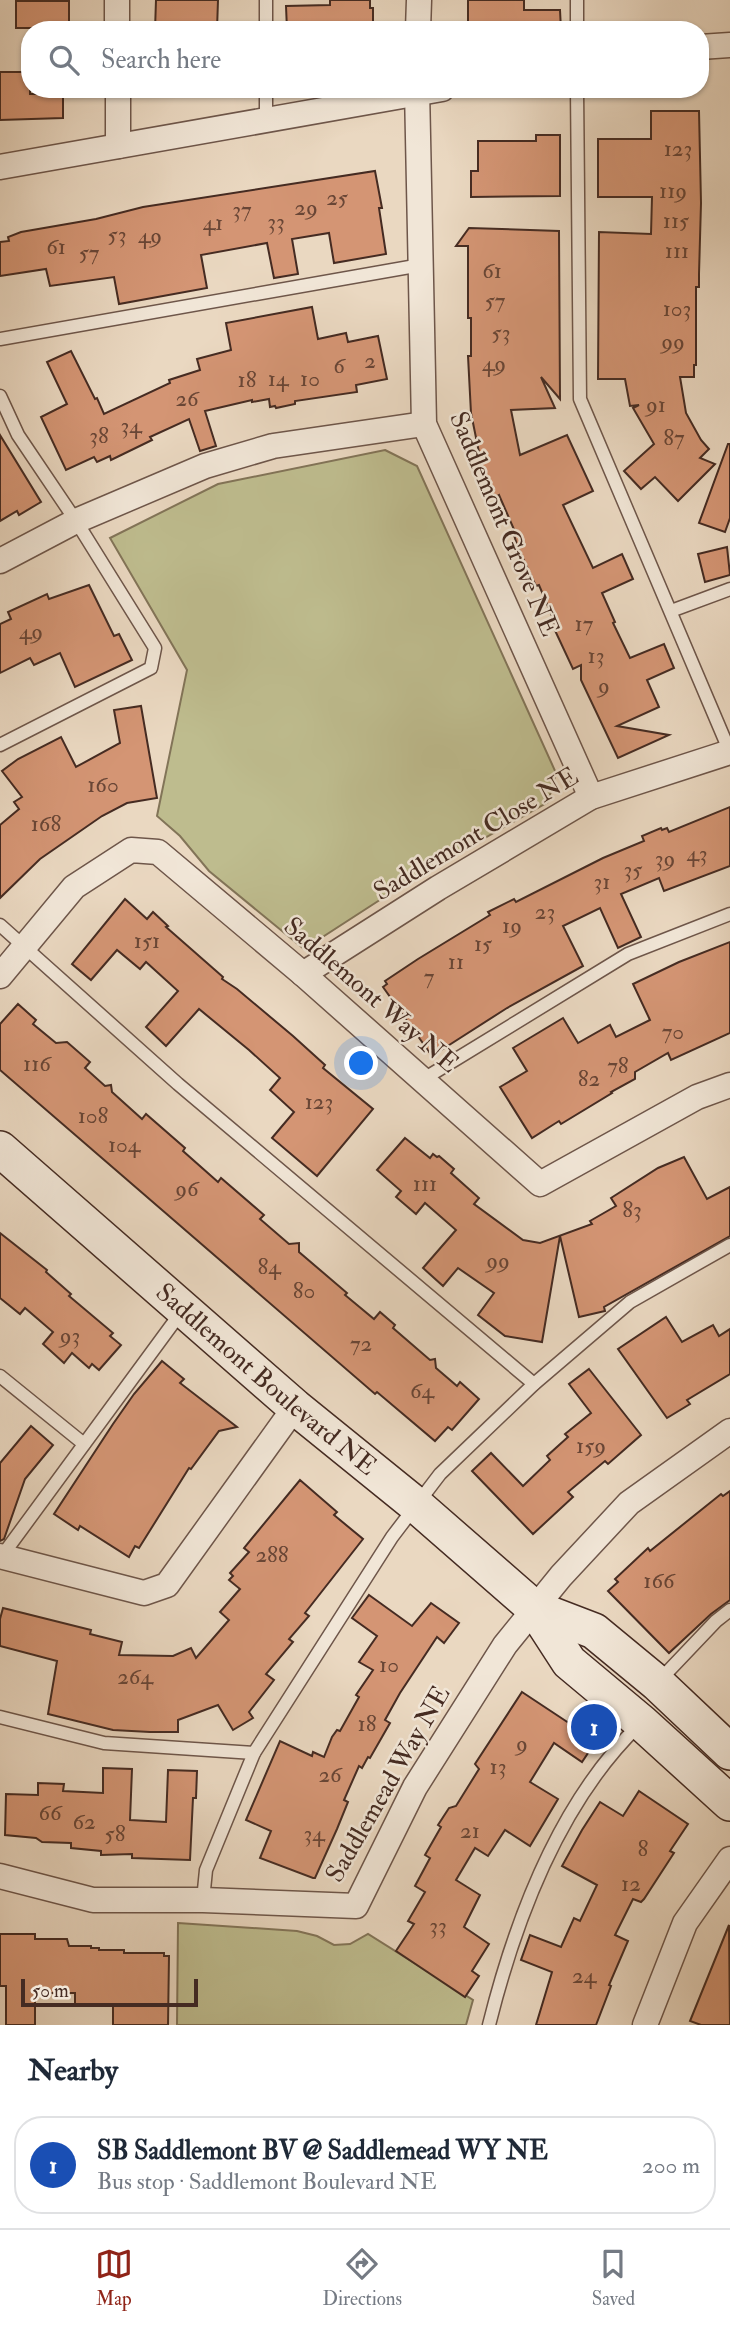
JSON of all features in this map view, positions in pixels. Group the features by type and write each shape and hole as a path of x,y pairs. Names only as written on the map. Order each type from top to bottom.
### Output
{"street":[{"path":"117,0 117,21"},
{"path":"418,0 418,21"},
{"path":"709,46 730,45"},
{"path":"118,98 118,146"},
{"path":"0,167 380,98"},
{"name":"Saddlemont Grove NE","path":"417,98 424,424 591,797"},
{"path":"0,561 76,521 205,466 273,446 424,424"},
{"name":"Saddlemont Close NE","path":"303,974 438,888 591,797 730,752"},
{"name":"Saddlemont Way NE","path":"0,976 74,887 131,850 158,852 303,974 540,1184 698,1097 730,1085"},
{"name":"Saddlemont Boulevard NE","path":"0,1149 295,1407 416,1504 534,1608 569,1662 642,1723 730,1803"},
{"path":"1,1556 144,1593 167,1586 295,1407"},
{"path":"534,1608 629,1503 730,1431"},
{"name":"Saddlemont Boulevard NE","path":"534,1608 594,1631 657,1683 730,1752"},
{"name":"Saddlemead Way NE","path":"0,1876 93,1900 203,1899 356,1906 415,1787 505,1644 534,1608"},
{"path":"645,2025 685,1923 730,1859"}],"lane":[{"path":"266,0 266,21"},
{"path":"576,21 577,0"},
{"path":"265,120 266,98"},
{"path":"577,98 580,399 730,752"},
{"path":"0,339 421,265"},
{"path":"0,396 18,435 76,521 155,648 151,668 0,745"},
{"path":"671,611 730,589"},
{"path":"422,1080 628,954 730,914"},
{"path":"0,925 177,1084 534,1384"},
{"path":"203,1899 206,1870 254,1753 392,1537 440,1474 534,1384 630,1302 730,1245"},
{"path":"1,1556 183,1309"},
{"path":"0,1376 84,1444"},
{"path":"657,1683 716,1621 730,1610"},
{"path":"0,1717 104,1743 254,1753"},
{"path":"489,2025 527,1903 573,1810 622,1742 642,1723"}],"shaded area":[{"path":"385,450 417,466 556,773 548,802 406,883 304,949 209,871 180,836 157,816 187,670 110,538 218,484"},
{"path":"178,1923 297,1931 317,1936 334,1945 350,1944 368,1934 473,2000 466,2025 177,2025"}],"building":[{"path":"156,0 218,0 217,21 155,21"},
{"path":"330,0 370,0 373,21 287,21 286,6 330,5"},
{"path":"468,0 524,0 524,10 560,10 561,21 468,21"},
{"path":"16,1 69,1 69,21 21,21 21,28 16,28"},
{"path":"0,72 21,72 21,98 63,98 63,118 0,120"},
{"path":"651,111 699,111 701,203 699,287 696,287 696,365 694,377 680,377 686,413 709,449 700,458 715,464 678,501 655,477 641,489 624,471 654,444 633,408 639,405 630,406 625,379 598,379 599,232 651,234 652,197 598,197 598,139 651,139"},
{"path":"536,135 560,135 560,196 471,197 471,171 478,171 478,141 536,141"},
{"path":"375,171 386,254 334,263 329,233 292,239 298,274 274,278 267,243 201,255 207,288 119,304 114,277 50,286 46,269 0,276 0,242 9,241 8,237 21,232 96,219 143,207"},
{"path":"469,228 559,231 560,399 541,377 555,408 511,410 520,455 567,435 593,491 563,505 593,568 622,554 633,579 602,593 615,622 613,623 630,658 664,644 674,668 647,680 659,707 617,726 669,735 618,758 581,680 581,665 573,669 552,624 555,623 539,585 536,586 518,548 514,535 516,534 499,495 494,498 484,477 471,413 468,246 456,246"},
{"path":"312,307 318,339 346,333 348,342 378,336 387,379 356,385 357,392 295,401 295,404 276,408 270,407 269,399 252,400 205,411 216,446 200,451 189,419 150,437 152,440 111,460 110,456 97,462 94,457 66,470 41,417 67,404 47,362 71,351 104,414 170,383 169,380 200,370 197,359 231,350 226,323"},
{"path":"0,435 41,502 19,515 17,511 0,521"},
{"path":"728,444 730,518 725,532 699,523"},
{"path":"727,547 730,575 705,582 698,554"},
{"path":"89,585 114,636 119,634 132,660 75,687 60,653 34,665 30,658 0,673 0,624 11,619 8,612 47,594 49,599"},
{"path":"141,706 157,798 127,803 102,816 40,859 0,898 0,825 19,809 14,802 22,797 2,771 18,759 61,737 76,767 120,743 114,710"},
{"path":"730,807 730,866 664,891 659,878 621,894 641,937 618,948 600,908 563,926 583,966 507,1008 432,1056 383,987 387,984 385,981 490,915 488,912 514,899 516,902 603,858 644,841 642,836 661,828 667,828 669,832"},
{"path":"125,899 147,919 153,912 168,926 166,927 223,977 222,979 293,1036 325,1065 323,1068 373,1109 317,1176 272,1138 294,1112 270,1090 280,1078 249,1050 199,1009 166,1046 146,1027 178,991 146,962 140,969 117,950 91,980 72,964"},
{"path":"730,942 730,1033 671,1060 668,1053 635,1072 635,1079 561,1124 559,1121 532,1138 500,1087 527,1071 513,1048 563,1018 578,1043 610,1025 616,1037 650,1020 633,984"},
{"path":"18,1004 36,1020 33,1024 56,1043 67,1042 90,1062 85,1068 105,1086 111,1085 112,1092 142,1119 146,1114 218,1182 221,1178 264,1215 260,1219 289,1244 299,1243 299,1252 347,1293 345,1295 374,1319 380,1312 395,1325 393,1328 430,1360 435,1359 436,1368 457,1386 460,1382 479,1399 452,1430 448,1427 435,1441 377,1392 375,1394 0,1070 0,1024"},
{"path":"405,1138 430,1158 433,1154 439,1156 454,1169 451,1173 479,1198 474,1204 523,1240 540,1243 592,1224 590,1221 616,1206 611,1198 658,1168 684,1157 707,1199 730,1187 730,1236 604,1307 605,1311 579,1317 560,1236 542,1342 505,1336 478,1315 494,1293 458,1268 443,1286 423,1268 456,1230 425,1203 416,1214 396,1197 401,1191 377,1170"},
{"path":"0,1233 47,1270 46,1272 71,1294 69,1296 113,1333 110,1336 121,1345 99,1370 92,1364 89,1368 72,1353 64,1363 43,1344 53,1332 25,1308 20,1314 0,1298"},
{"path":"666,1317 682,1342 713,1325 719,1336 730,1329 730,1374 687,1400 690,1404 667,1418 618,1349"},
{"path":"162,1361 184,1379 180,1383 237,1427 219,1431 191,1469 189,1468 139,1548 135,1546 129,1557 80,1526 78,1530 54,1514 134,1394"},
{"path":"589,1369 641,1435 608,1464 605,1461 568,1492 573,1497 533,1534 472,1471 491,1453 523,1486 550,1460 547,1456 568,1437 565,1434 591,1413 569,1384"},
{"path":"31,1426 53,1445 25,1479 4,1539 0,1541 0,1463"},
{"path":"300,1480 337,1512 334,1515 363,1539 305,1613 309,1616 289,1639 293,1642 266,1674 274,1680 249,1712 253,1718 233,1730 218,1705 178,1720 178,1732 150,1732 113,1730 48,1714 57,1661 0,1646 0,1619 3,1608 91,1630 90,1634 122,1642 119,1655 173,1656 191,1648 196,1658 229,1620 220,1612 240,1589 229,1580 233,1576 230,1573 249,1552 244,1548"},
{"path":"730,1491 730,1600 669,1653 608,1591 618,1582 615,1579 648,1548 650,1551 721,1494 723,1496"},
{"path":"369,1595 412,1626 431,1603 459,1623 444,1643 437,1637 400,1693 385,1720 390,1723 370,1758 368,1757 362,1768 359,1766 344,1800 348,1802 337,1829 313,1878 260,1858 271,1831 246,1820 280,1741 312,1756 313,1752 324,1757 332,1737 337,1730 340,1731 359,1697 356,1695 373,1670 359,1662 377,1636 352,1618"},
{"path":"522,1692 596,1741 582,1762 554,1743 530,1782 558,1799 530,1846 505,1830 488,1856 475,1848 456,1880 480,1895 464,1927 489,1944 472,1971 479,1976 465,1997 396,1951 414,1924 408,1921 425,1892 415,1886 430,1858 425,1855 441,1827 438,1825 449,1808 456,1806 479,1769 475,1764"},
{"path":"103,1768 132,1769 130,1820 166,1822 168,1770 197,1771 190,1860 132,1858 132,1854 101,1855 101,1851 71,1848 71,1843 42,1842 36,1838 5,1835 6,1794 38,1795 38,1783 64,1784 63,1791 103,1793"},
{"path":"639,1791 688,1824 670,1851 674,1853 644,1899 641,1902 633,1899 615,1935 628,1941 596,2025 536,2025 552,1972 521,1960 530,1935 561,1947 574,1918 580,1921 597,1885 562,1866 600,1802 623,1816"},
{"path":"729,1925 730,2025 701,2025 690,2021"},
{"path":"0,1934 35,1934 35,1939 67,1939 69,1946 124,1950 124,1953 164,1953 164,1956 169,1956 168,2025 113,2025 113,2004 75,2005 75,1993 35,1993 35,2025 6,2025 6,1986 0,1986"}],"place":[{"name":"SB Saddlemont BV @ Saddlemead WY NE","path":"594,1727"}]}
